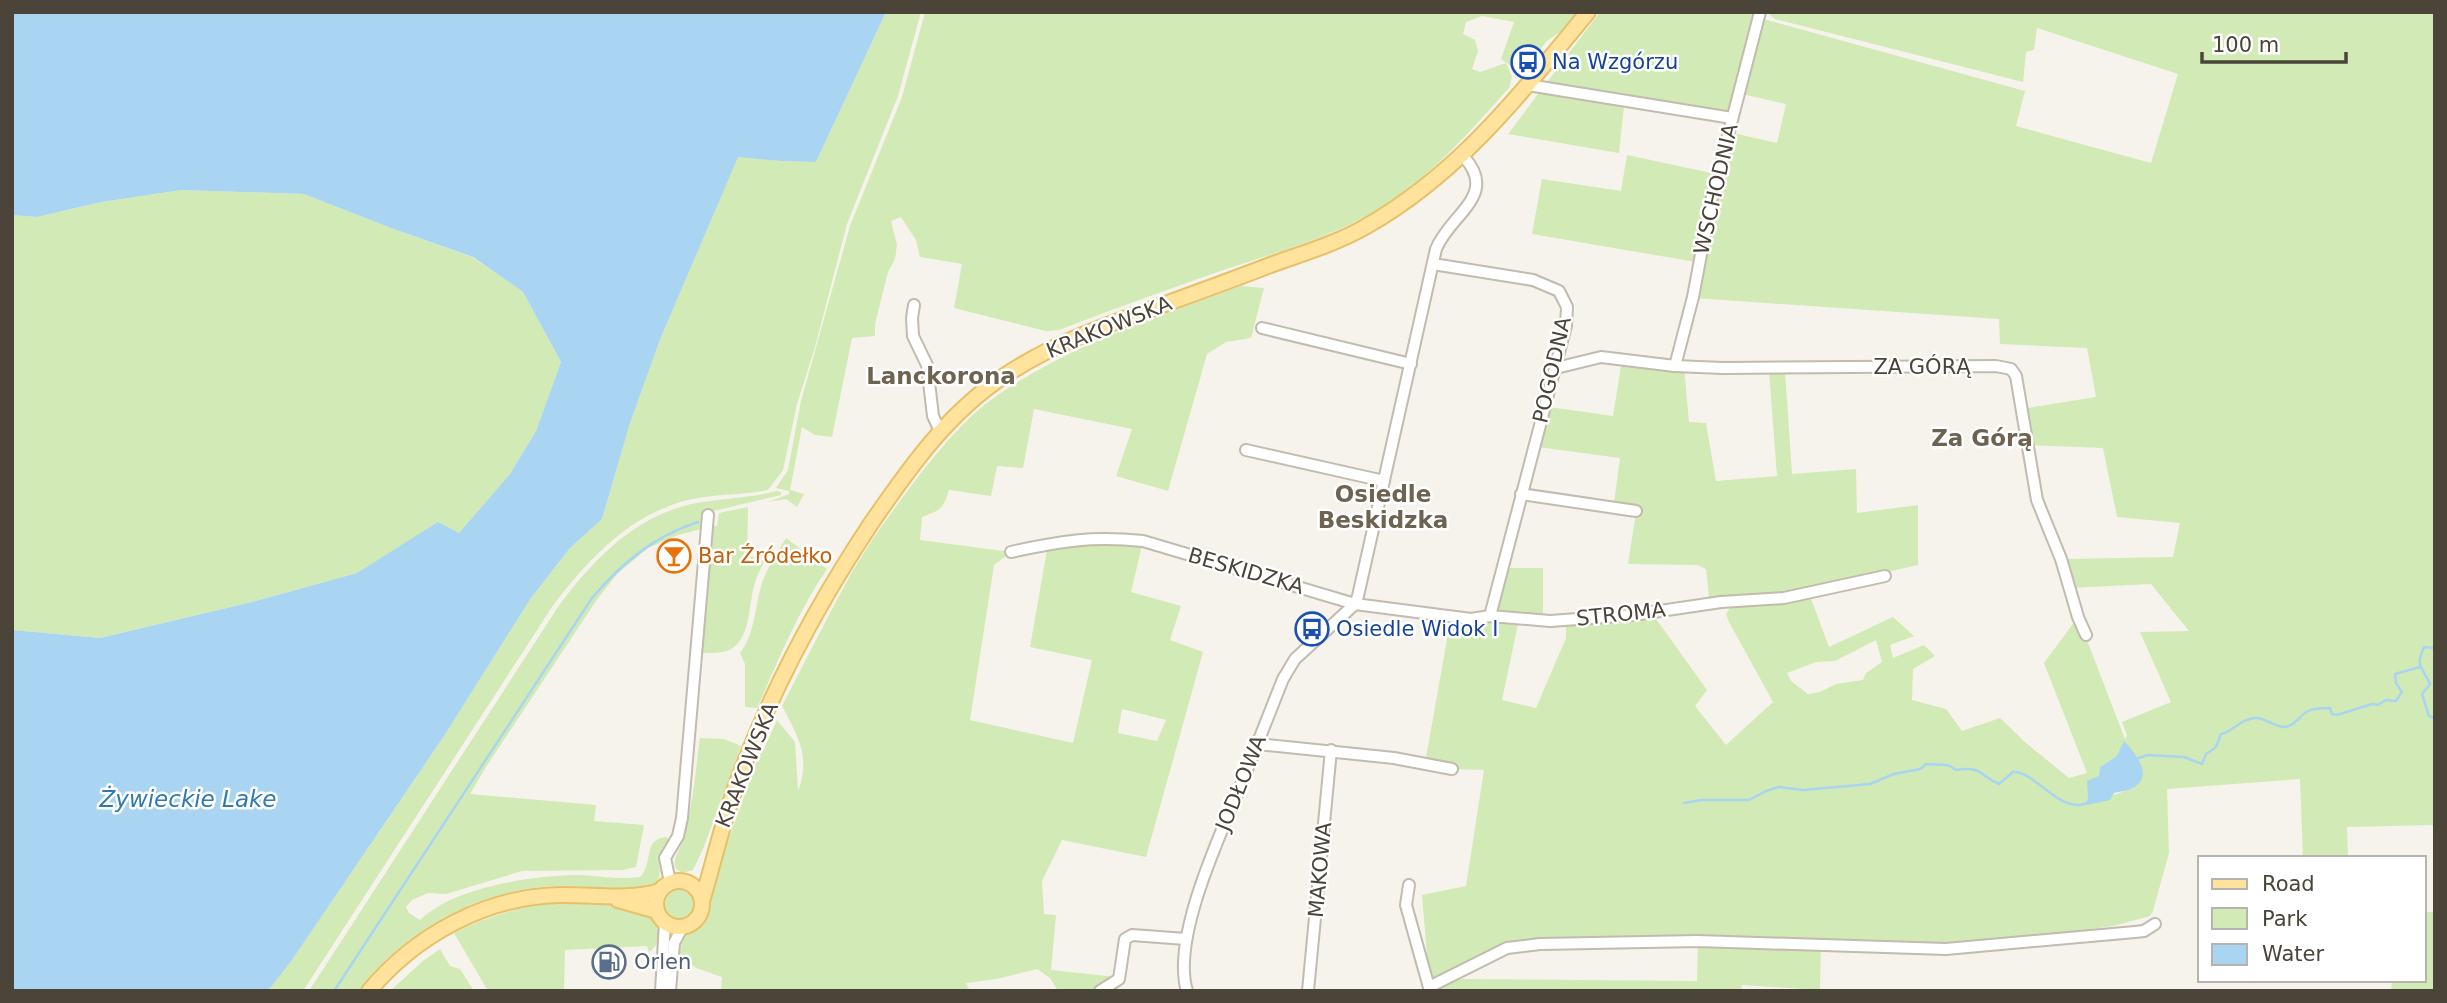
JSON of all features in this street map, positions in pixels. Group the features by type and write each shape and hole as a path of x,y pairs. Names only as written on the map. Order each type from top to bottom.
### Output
{"main road":[{"name":"KRAKOWSKA","path":"702,901 717,842 747,756 810,621 886,501 958,412 985,389 1038,355 1085,334 1363,229 1412,197 1463,156 1492,127 1588,12"},
{"name":"KRAKOWSKA","path":"686,882 700,872 717,842"},
{"path":"369,991 393,965 418,944 465,917 510,901 541,896 607,897 647,894 686,882 697,889 702,901 696,919 683,926 672,925 661,916 607,897"},
{"path":"661,916 656,901 665,887"}],"street":[{"name":"WSCHODNIA","path":"1675,366 1693,297 1711,201 1760,12"},
{"path":"1528,85 1732,118"},
{"path":"1355,604 1433,264 1440,241 1472,200 1476,188 1476,171 1463,156"},
{"name":"POGODNA","path":"1433,264 1533,279 1559,291 1567,307 1556,368 1490,616"},
{"path":"914,305 913,336 927,365 933,416 940,431"},
{"path":"1262,328 1411,364"},
{"name":"ZA GÓRĄ","path":"1556,368 1601,357 1675,366 1723,368 1996,366 2011,369 2016,376 2037,500 2061,559 2078,617 2087,635"},
{"path":"1246,450 1384,481"},
{"path":"1521,494 1636,511"},
{"path":"665,887 665,861 678,836 682,818 708,515"},
{"name":"BESKIDZKA","path":"1011,552 1073,539 1143,541 1355,604"},
{"name":"STROMA","path":"1355,604 1471,619 1490,616 1550,621 1633,615 1721,602 1784,597 1885,576"},
{"name":"JODŁOWA","path":"1187,991 1184,981 1186,939 1216,846 1288,668 1313,640 1355,604"},
{"path":"1258,744 1394,758 1452,769"},
{"name":"MAKOWA","path":"1308,991 1331,750"},
{"path":"1409,885 1406,905 1430,989 1507,948 1527,945 1698,941 1947,949 2144,931 2155,924"},
{"path":"661,916 661,991"},
{"path":"670,991 674,943 683,926"},
{"path":"1100,991 1119,979 1125,939 1132,935 1186,939"}],"green space":[{"path":"886,12 921,12 898,96 847,224 797,404 783,470 768,490 698,498 653,513 615,538 581,571 552,607 303,991 268,991 292,960 444,736 531,598 570,548 602,519 630,423 661,337 738,156 816,162"},
{"path":"925,12 1580,12 1572,23 1547,41 1520,72 1501,59 1514,22 1482,16 1466,22 1463,34 1475,40 1478,51 1472,69 1480,72 1506,63 1512,77 1509,88 1434,167 1382,207 1307,242 1059,330 1046,331 954,308 962,264 920,257 916,240 901,217 891,221 897,245 875,324 875,336 852,338 832,437 815,435 802,427 790,490 804,494 797,507 786,499 768,502 789,494 789,491 776,488 788,470 801,401 850,226 902,97"},
{"path":"1600,12 1760,12 1760,18 2025,91 2016,126 2151,163 2178,74 2037,28 2034,50 2026,52 2023,82 1775,19 1766,12 2435,12 2435,825 2347,827 2348,856 2303,856 2300,779 2167,789 2169,853 2150,916 2113,926 1946,949 1821,945 1820,990 1742,985 1741,991 1430,991 1422,895 1466,886 1484,770 1452,769 1425,763 1451,617 1490,616 1518,624 1502,700 1536,708 1566,638 1566,623 1654,616 1707,690 1695,706 1726,745 1773,702 1729,622 1726,614 1732,605 1810,596 1829,647 1893,617 1914,636 1890,645 1893,658 1924,645 1935,656 1913,669 1912,700 1946,709 1962,731 2000,718 2069,778 2087,773 2044,663 2078,617 2125,739 2127,735 2122,722 2171,702 2140,632 2189,631 2151,584 2070,588 2065,559 2173,557 2180,523 2117,517 2103,448 2027,445 2018,432 2021,409 2096,397 2087,348 2000,344 1999,319 1694,298 1707,229 1733,133 1777,143 1786,104 1742,94 1729,123 1624,106 1619,153 1508,134","holes":["1876,640 1882,662 1866,673 1863,680 1836,684 1820,692 1808,694 1791,681 1787,673 1816,662 1835,661","2119,749 2135,788 2085,804 2099,776 2100,767 2117,757","1698,941 1697,981 1462,979 1434,986 1514,946"]},
{"path":"1627,155 1716,174 1696,262 1532,234 1542,179 1621,191"},
{"path":"182,190 304,194 472,257 523,292 561,362 536,431 510,474 459,533 438,523 357,573 252,602 100,638 12,630 12,215 37,217 101,202"},
{"path":"1241,286 1264,288 1251,338 1226,342 1207,354 1168,491 1116,476 1132,429 1034,409 1023,468 997,466 991,496 949,490 940,508 922,517 920,540 1011,552 994,565 970,720 1073,743 1092,660 1030,647 1047,550 1095,544 1115,546 1120,539 1143,541 1131,592 1181,606 1170,640 1203,652 1146,857 1062,840 1042,881 1044,914 1056,915 1051,970 1116,977 1095,991 1058,991 1050,978 1037,969 966,983 970,991 721,991 722,977 696,968 679,955 684,936 704,919 720,863 758,758 777,720 795,742 798,791 802,779 803,757 798,737 782,706 851,574 884,522 946,442 995,397 1083,347","holes":["1122,709 1166,720 1157,741 1118,733"]},
{"path":"1622,360 1684,366 1689,422 1706,423 1716,481 1777,476 1769,371 1785,371 1792,474 1856,469 1857,513 1918,505 1918,565 1785,595 1700,603 1698,600 1709,598 1706,569 1697,565 1628,564 1637,506 1614,503 1620,458 1538,447 1549,407 1613,416"},
{"path":"781,492 781,495 701,514 702,529 678,535 648,548 617,574 596,601 470,794 596,805 594,821 644,825 636,867 623,870 522,871 446,894 428,893 412,900 406,907 409,913 420,920 453,899 496,885 540,877 640,877 654,842 667,837 660,854 660,874 656,884 625,891 571,886 510,892 452,913 426,929 401,947 358,991 309,991 556,610 584,574 617,542 654,517 697,503"},
{"path":"748,507 747,555 765,560 755,583 746,627 739,642 731,649 719,653 702,653 713,526 717,526 719,513"},
{"path":"786,538 827,569 797,620 757,708 745,707 745,664 740,653 752,629 764,577"},
{"path":"1506,568 1543,568 1543,614 1529,617 1494,611 1501,596"},
{"path":"700,738 724,739 741,746 703,849 693,870 682,873 675,868 675,861 689,817"},
{"path":"679,887 690,892 695,903 690,914 679,919 668,914 663,903 668,892"},
{"path":"574,903 615,905 643,912 653,919 658,930 657,944 649,953 647,946 565,950 564,991 488,991 454,933 512,910"},
{"path":"2426,912 2435,912 2435,991 2391,991 2392,982 2426,982"},
{"path":"440,949 450,966 460,969 474,991 390,991 423,961"}],"water":[{"name":"Żywieckie Lake","path":"12,12 886,12 816,162 738,157 661,337 630,423 602,519 570,548 531,598 444,736 292,960 268,991 12,991 12,630 100,638 252,602 357,573 438,522 459,533 510,474 536,431 561,362 523,292 473,257 304,194 182,190 101,202 37,217 12,215"},
{"path":"2124,741 2140,763 2143,775 2141,781 2131,789 2114,793 2110,800 2086,805 2087,781 2099,776 2100,767 2116,757"}],"waterway":[{"path":"334,991 592,598 615,573 640,552 667,535 698,522"},
{"path":"2435,648 2424,647 2420,663 2430,684 2422,694 2429,716 2435,718"},
{"path":"2136,759 2147,755 2184,757 2202,764 2206,754 2216,747 2221,734 2245,720 2259,718 2286,727 2313,709 2330,708 2332,714 2337,715 2372,704 2378,705 2386,700 2396,701 2402,692 2396,683 2395,674 2420,667"},
{"path":"1684,803 1701,800 1749,800 1779,787 1803,790 1870,784 1894,774 1920,769 1926,764 1948,765 1956,770 1976,770 1999,784 2013,772 2022,774 2067,803 2087,803"}],"place":[{"name":"Na Wzgórzu","path":"1528,62"},
{"name":"Bar Źródełko","path":"674,556"},
{"name":"Osiedle Widok I","path":"1312,629"},
{"name":"Orlen","path":"609,962"}],"district":[{"name":"Lanckorona","path":"941,376"},
{"name":"Za Górą","path":"1982,438"},
{"name":"Osiedle Beskidzka","path":"1383,507"}]}
